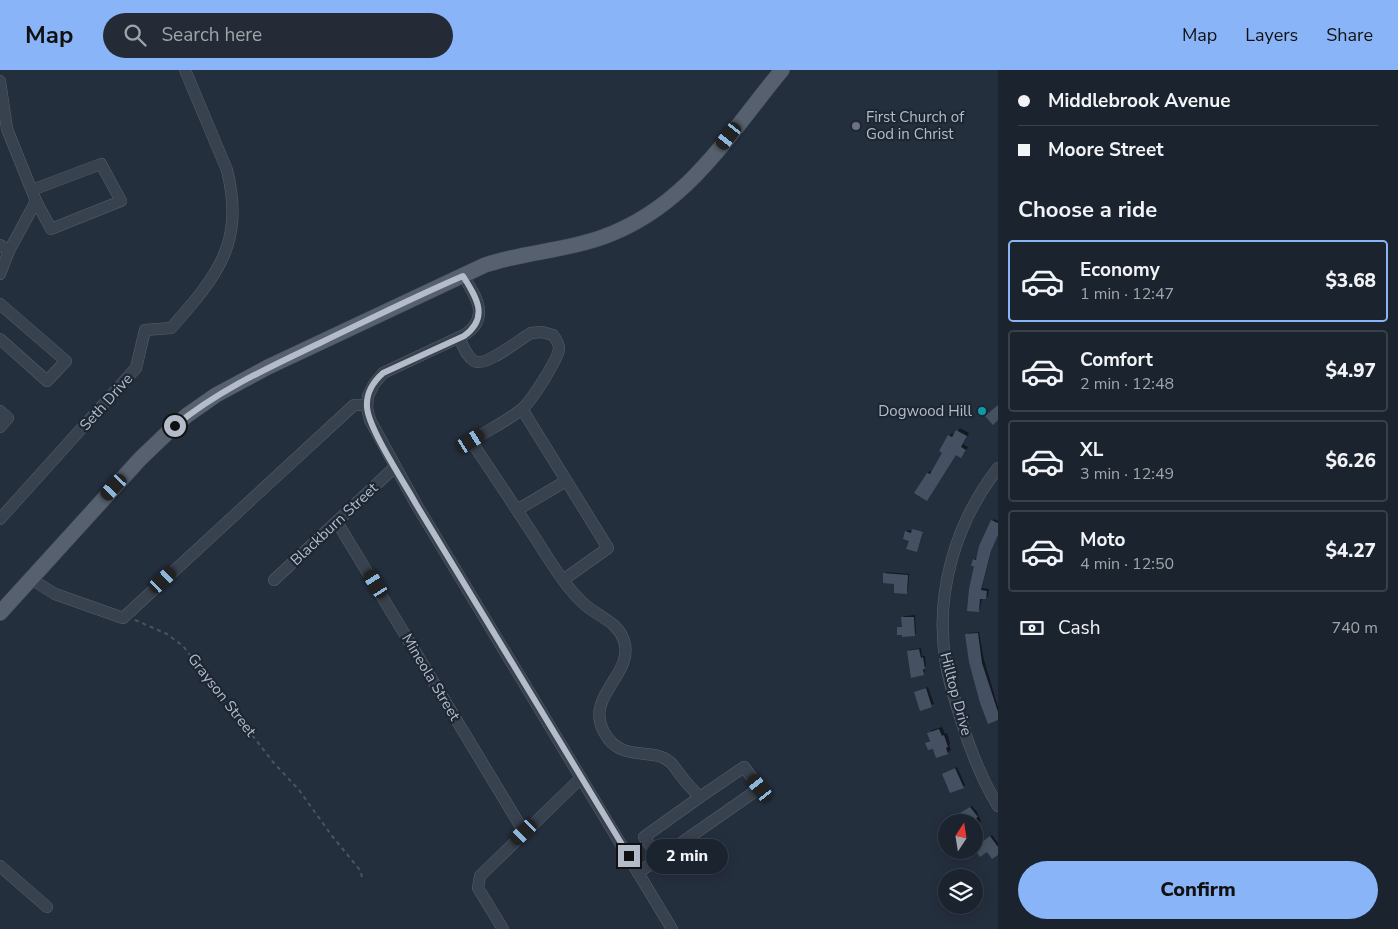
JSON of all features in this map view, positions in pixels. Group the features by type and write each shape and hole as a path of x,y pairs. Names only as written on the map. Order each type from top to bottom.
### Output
{"main road":[{"path":"0,613 144,455 164,435 201,406 233,385 268,366 484,265 596,239 626,227 654,211 677,194 698,174 782,70"}],"street":[{"name":"Seth Drive","path":"0,519 136,368 145,330 171,328 206,288 217,271 224,255 233,208 230,184 227,170 186,70"},
{"path":"0,81 8,129 34,196 52,229 121,201 101,164 34,196 5,248 0,274"},
{"path":"463,276 477,297 479,309 474,326 467,334 383,373 370,391 367,405 370,420 395,467 672,929"},
{"path":"0,304 66,361 47,381 0,339"},
{"path":"459,338 468,355 474,361 480,363 532,333 542,332 553,335 556,339 559,348 556,358 526,405 471,441 574,595 585,606 612,624 624,641 625,654 622,668 611,683 601,704 600,718 603,732 620,749 655,756 670,762 700,797"},
{"path":"31,579 56,594 123,618 354,405 367,405"},
{"path":"522,409 608,548 564,580"},
{"path":"0,411 8,418 0,427"},
{"name":"Blackburn Street","path":"274,580 395,467"},
{"name":"Hilltop Drive","path":"998,468 976,500 958,539 947,575 942,621 946,663 953,694 983,781 998,806"},
{"path":"517,510 566,481"},
{"name":"Mineola Street","path":"337,522 524,832"},
{"path":"638,872 659,858 760,788 744,767 644,837 659,858"},
{"path":"503,929 478,888 480,876 581,778"},
{"path":"0,866 47,907"}],"path":[{"name":"Grayson Street","path":"123,618 136,620 166,634 183,646 360,870 362,877"}],"building":[{"path":"998,405 998,420 993,425 985,416"},
{"path":"956,430 967,436 961,447 966,450 961,458 956,455 927,501 914,493 927,473 930,474 942,453 939,451 948,435 952,437"},
{"path":"991,520 998,523 998,535 991,551 981,590 987,591 986,599 980,599 979,612 967,611 974,566 971,566 973,559 976,560 979,546"},
{"path":"912,529 923,532 917,552 906,549 909,541 903,539 905,531 911,533"},
{"path":"883,573 908,575 907,594 894,593 894,584 883,583"},
{"path":"901,617 914,617 915,636 902,637 902,635 897,635 897,627 902,627"},
{"path":"978,633 982,663 998,712 998,720 988,724 969,662 965,634"},
{"path":"919,649 921,658 923,657 924,675 911,678 907,651"},
{"path":"926,688 932,707 920,711 914,692"},
{"path":"939,729 942,736 944,735 948,754 936,758 933,749 928,750 925,743 930,741 927,733"},
{"path":"955,768 964,788 950,793 942,774"},
{"path":"970,807 976,814 958,814"},
{"path":"990,836 998,847 998,855 992,859 987,852 983,855 983,841"}],"place":[{"name":"First Church of God in Christ","path":"856,126"},
{"name":"Dogwood Hill","path":"982,411"}],"route":[{"path":"175,426 216,395 268,366 463,276 477,297 479,314 474,326 464,336 383,373 374,384 368,396 367,405 370,420 416,504 629,856"}]}
